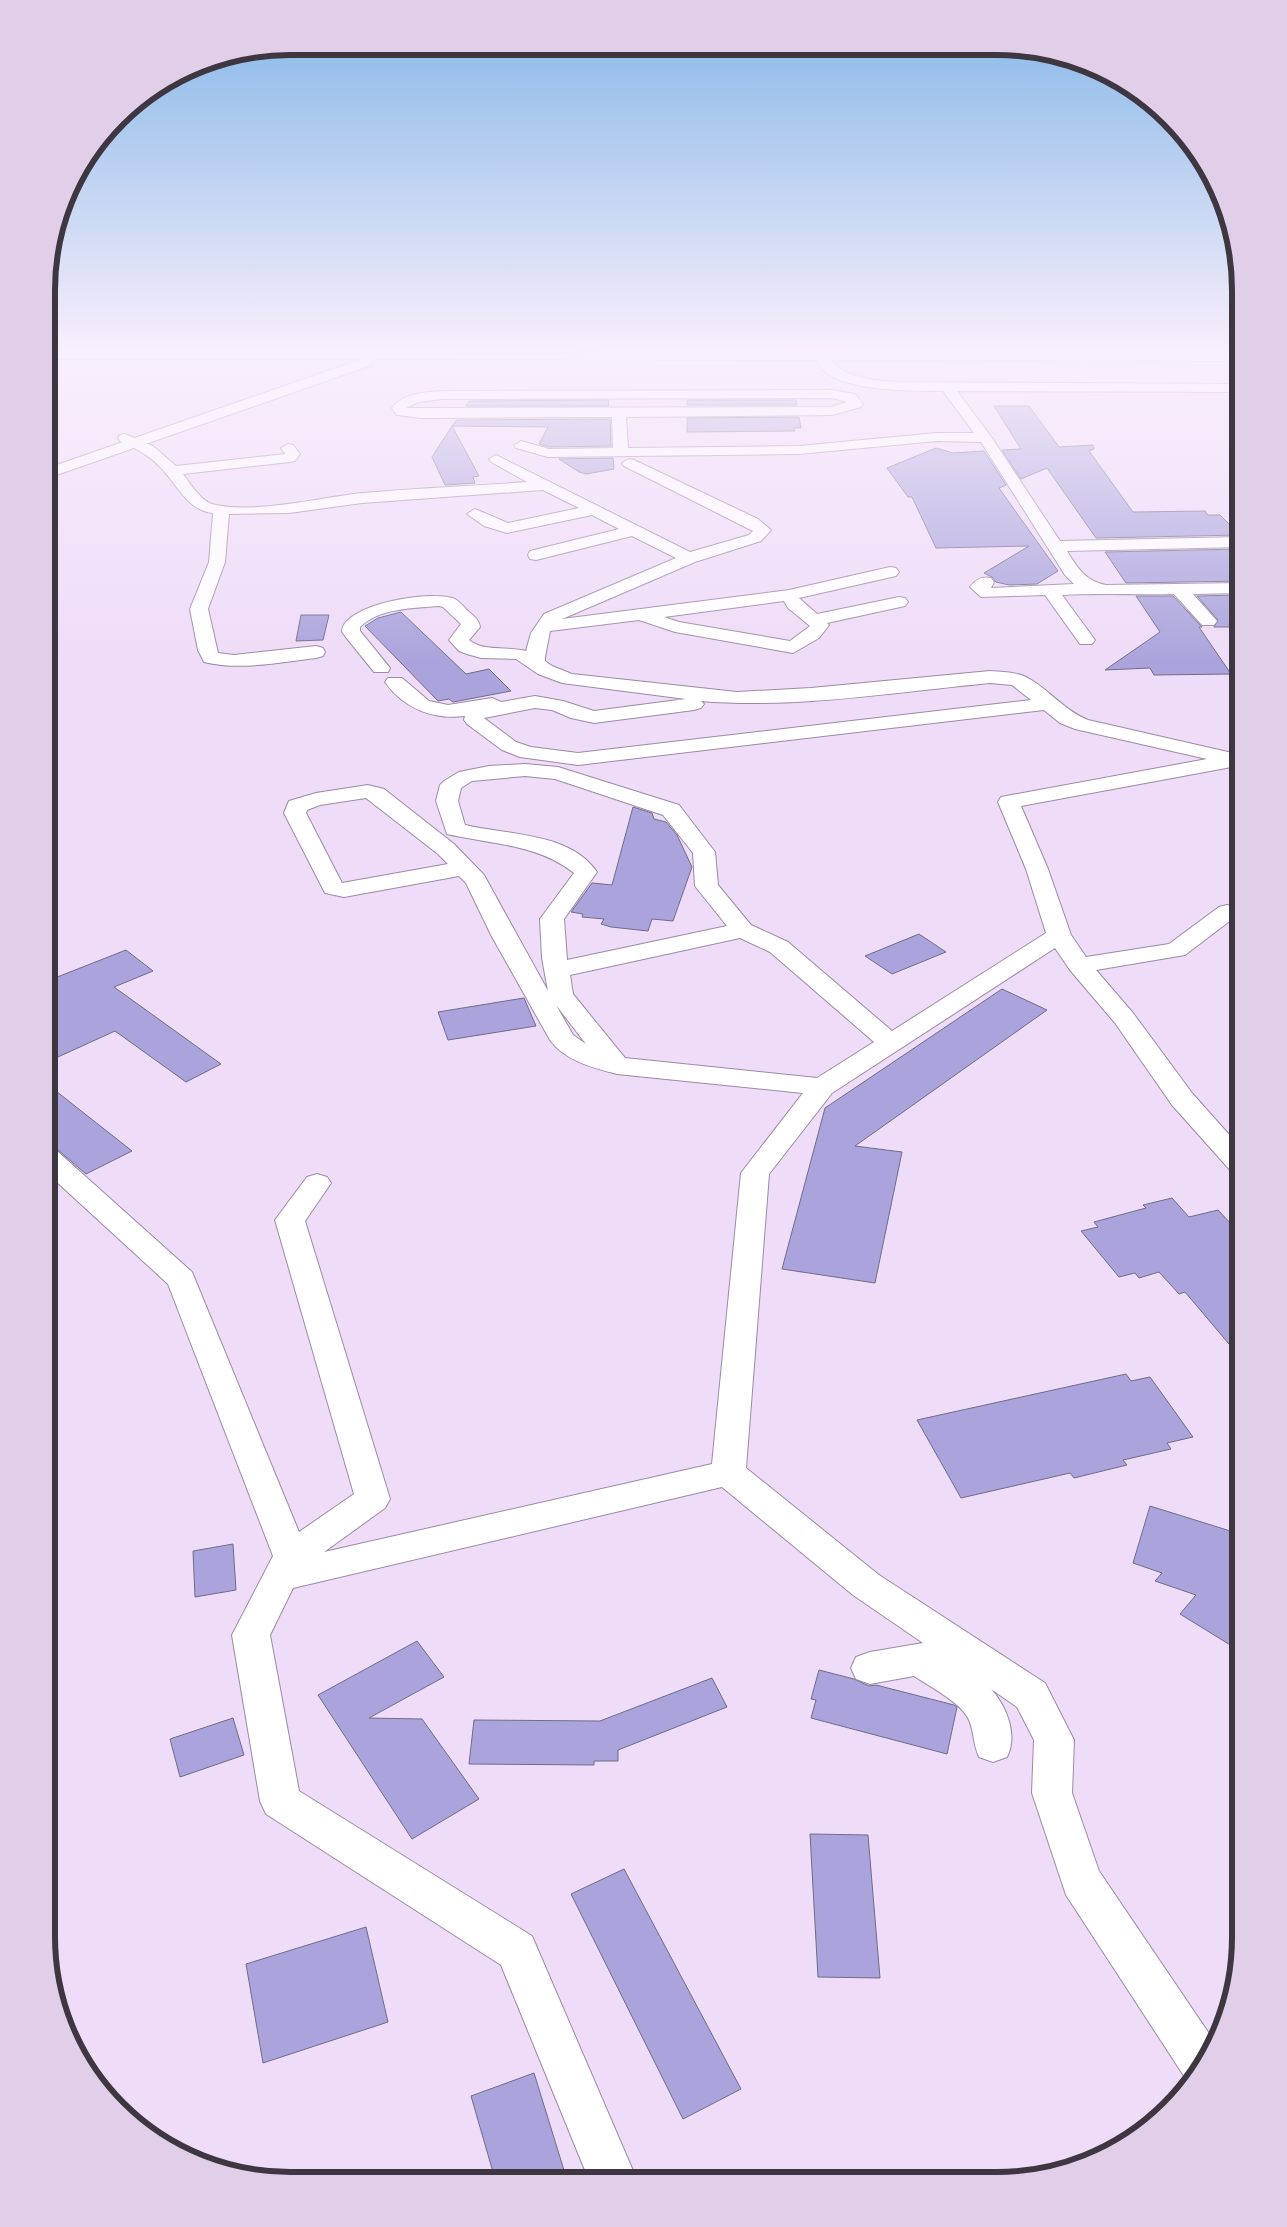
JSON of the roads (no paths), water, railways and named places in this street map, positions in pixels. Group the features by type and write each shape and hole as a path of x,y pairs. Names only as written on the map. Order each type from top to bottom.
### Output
{"street":[{"path":"55,462 82,454"},
{"path":"55,470 95,454"},
{"path":"151,454 165,463 199,503 208,508 221,511 289,508 362,498 546,485"},
{"path":"172,471 290,458 293,454"},
{"path":"562,454 625,458 714,454"},
{"path":"625,454 625,458"},
{"path":"995,454 1074,575 1081,582 1092,588"},
{"path":"536,663 535,650 541,627 550,618 564,610 689,558 754,538 763,530 752,522 625,458"},
{"path":"496,460 689,558"},
{"path":"475,514 490,523 507,528 595,510"},
{"path":"221,511 217,562 199,609 207,650 211,658 234,661 316,652"},
{"path":"536,554 635,530"},
{"path":"1055,546 1232,542"},
{"path":"541,627 789,595 890,572"},
{"path":"985,582 979,587 988,593 1092,588 1106,590 1232,588"},
{"path":"1179,589 1208,621"},
{"path":"1050,590 1086,640"},
{"path":"641,614 675,627 793,647 813,634 820,624 794,604 789,595"},
{"path":"381,668 351,632 351,626 354,621 366,613 439,601 449,603 470,622 471,627 458,640 474,652 523,655 545,670 569,679 684,694 737,698"},
{"path":"814,620 899,602"},
{"path":"1047,704 578,759 528,753 510,746 474,720 476,713 535,702 556,705 578,714 594,716 737,698 811,694 990,677 1010,678 1019,681 1067,719 1232,758"},
{"path":"395,682 423,705 448,712 462,711 542,692 559,686 569,679"},
{"path":"1232,761 1008,802 1037,869 1059,935 1079,965 1124,1018 1182,1099 1232,1155"},
{"path":"617,1066 561,995 556,970 552,919 586,872 572,859 546,846 478,835 455,829 446,801 451,785 466,776 525,770 558,773 671,810 704,852 707,886 743,930 779,947 891,1043"},
{"path":"464,868 344,890 333,888 295,813 297,806 316,798 368,791 376,794 446,849 476,880 503,935 563,1040 582,1053 604,1064 617,1066 822,1087"},
{"path":"1079,965 1176,950 1227,912"},
{"path":"556,970 743,930"},
{"path":"728,1473 755,1173 822,1087 1059,935"},
{"path":"55,1164 181,1279 286,1566"},
{"path":"317,1183 290,1220 373,1499 286,1566 251,1635 280,1801 517,1951 610,2172"},
{"path":"286,1566 728,1473"},
{"path":"728,1473 866,1585 1031,1695 1054,1740 1052,1793 1081,1881 1198,2057"},
{"path":"870,1668 966,1651"},
{"path":"920,1660 965,1691 983,1707 989,1721 992,1745"}]}
